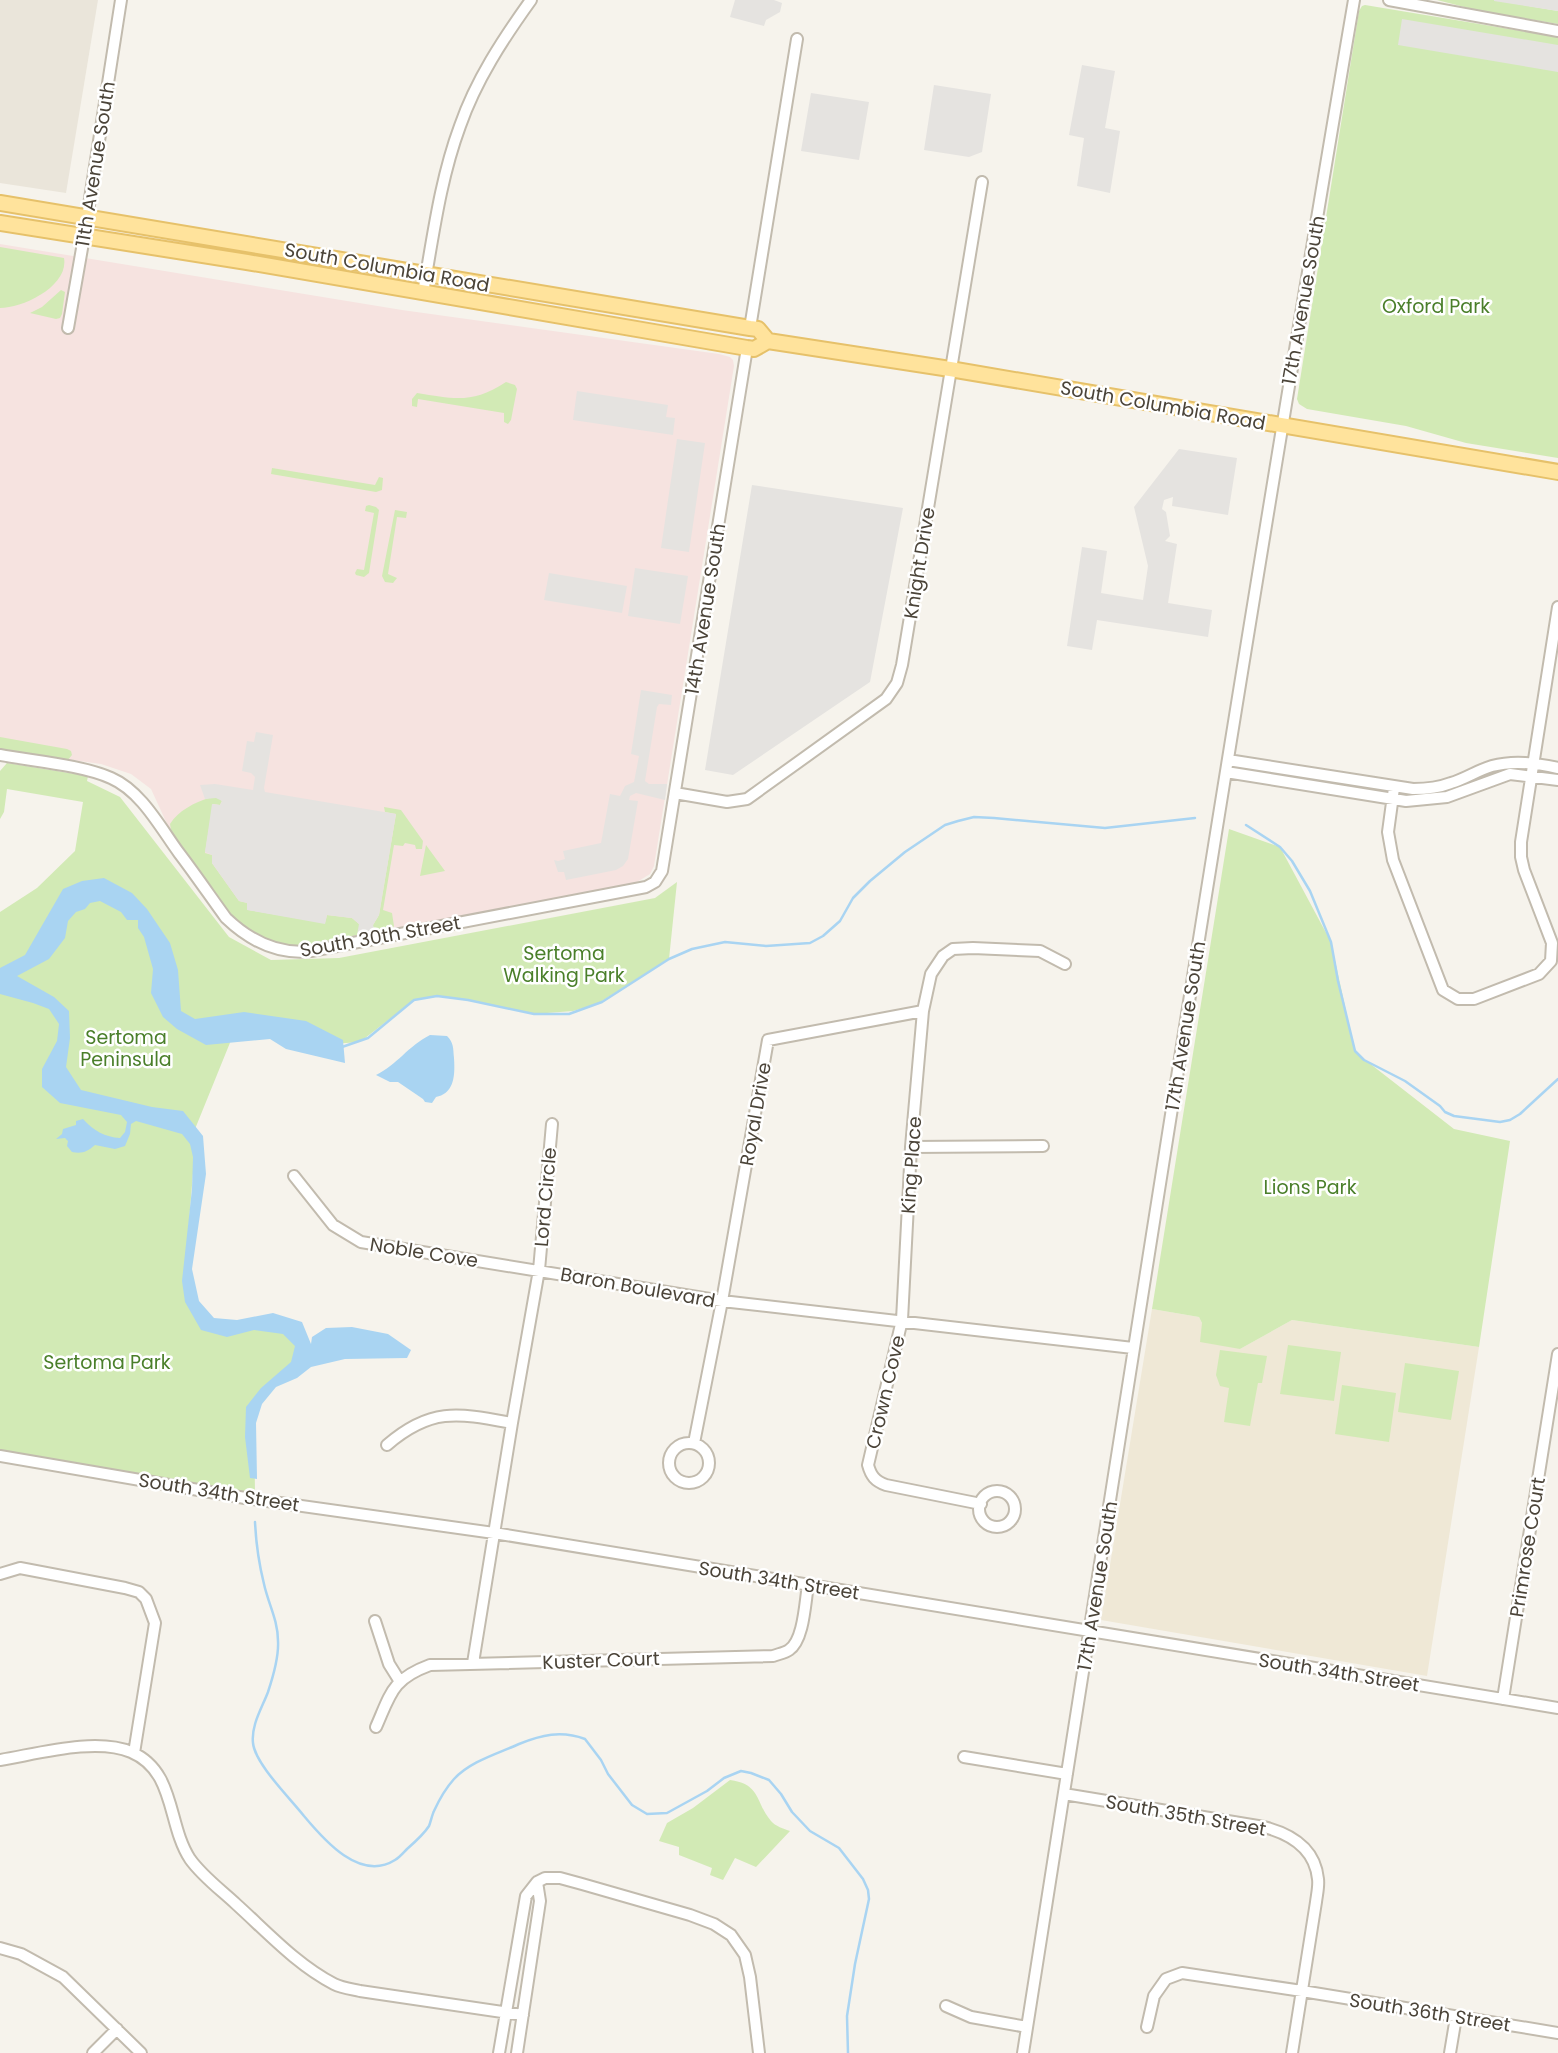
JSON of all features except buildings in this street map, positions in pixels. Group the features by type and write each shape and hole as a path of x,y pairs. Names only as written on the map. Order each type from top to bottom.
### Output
{"main road":[{"name":"South Columbia Road","path":"0,203 758,329 768,341"},
{"name":"South Columbia Road","path":"0,223 247,262 747,348 754,349 768,341 950,369 1558,472"},
{"path":"695,338 733,335 750,328"}],"street":[{"name":"11th Avenue South","path":"68,328 121,0"},
{"path":"423,293 439,199 460,125 492,58 531,0"},
{"name":"17th Avenue South","path":"1023,2053 1281,425 1354,0"},
{"path":"1389,0 1558,31"},
{"path":"750,328 797,40"},
{"name":"Knight Drive","path":"675,793 727,802 747,799 886,699 897,683 982,182"},
{"name":"14th Avenue South","path":"662,871 747,348"},
{"path":"1393,793 1388,832 1393,860 1443,990 1458,999 1474,999 1539,974 1551,961 1552,943 1521,858 1521,842 1558,607"},
{"name":"South 30th Street","path":"0,755 88,770 117,781 135,795 150,813 226,918 237,929 258,942 286,951 311,951 646,887 655,882 662,871"},
{"path":"1228,760 1393,793 1406,801 1433,800 1457,794 1510,774 1558,780"},
{"path":"1226,772 1393,793 1432,789 1492,766 1511,763 1533,763 1558,768"},
{"name":"King Place","path":"902,1320 911,1147 923,1011 931,974 943,956 953,949 1040,951 1065,964"},
{"name":"Royal Drive","path":"722,1301 768,1041 923,1011"},
{"name":"Lord Circle","path":"539,1270 552,1124"},
{"path":"911,1147 1044,1146"},
{"name":"Noble Cove","path":"294,1176 333,1225 361,1242 539,1270"},
{"name":"Baron Boulevard","path":"473,1664 539,1270 722,1301 1133,1348"},
{"path":"694,1443 722,1301"},
{"name":"Crown Cove","path":"902,1320 868,1465 870,1475 877,1482 886,1485 981,1504"},
{"name":"Primrose Court","path":"1503,1699 1558,1353"},
{"path":"387,1445 405,1429 437,1416 477,1416 512,1423"},
{"name":"South 34th Street","path":"0,1455 255,1499 494,1533 1558,1708"},
{"path":"0,1574 20,1568 32,1570 125,1588 139,1592 146,1599 155,1623 134,1753"},
{"name":"Kuster Court","path":"400,1680 415,1670 430,1665 773,1656 791,1649 797,1641 808,1585"},
{"path":"375,1621 389,1664 400,1680 392,1690 376,1727"},
{"path":"0,1760 104,1745 134,1753 148,1764 165,1784 177,1832 191,1860 211,1882 314,1972 336,1986 360,1991 523,2015"},
{"path":"964,1757 1067,1774"},
{"name":"South 35th Street","path":"1064,1794 1264,1827 1292,1836 1312,1859 1318,1878 1302,1991"},
{"path":"499,2053 526,1896 537,1882 545,1878 560,1878 690,1914 714,1924 731,1936 745,1955 759,2053"},
{"path":"517,2053 540,1901 537,1882"},
{"path":"0,1948 21,1954 63,1977 141,2053"},
{"name":"South 36th Street","path":"1147,2027 1154,1996 1166,1979 1182,1973 1558,2033"},
{"path":"1292,2053 1302,1991"},
{"path":"946,2006 971,2017 1027,2027"},
{"path":"1450,2053 1456,2017"},
{"path":"93,2053 117,2029"}],"shaded area":[{"path":"0,0 98,0 66,193 0,183"},
{"path":"735,0 774,0 782,3 780,12 766,20 764,26 730,17"},
{"path":"1558,0 1558,11 1494,1"},
{"path":"1402,19 1558,45 1558,72 1398,45"},
{"path":"1082,65 1115,71 1105,128 1120,131 1110,193 1077,186 1084,138 1069,135"},
{"path":"934,85 991,94 982,152 969,157 924,150"},
{"path":"811,93 869,102 859,160 801,151"},
{"path":"0,244 402,310 730,357 734,366 654,866 650,874 637,882 601,891 323,943 285,945 225,908 168,826 151,789 131,774 101,764 0,750"},
{"path":"577,391 668,405 666,417 675,418 673,435 573,420"},
{"path":"677,439 705,443 689,552 661,548"},
{"path":"1179,449 1237,458 1228,515 1172,506 1173,497 1164,500 1162,509 1166,512 1170,536 1165,541 1177,544 1168,603 1212,610 1208,637 1097,620 1092,650 1067,646 1082,547 1107,551 1101,593 1143,600 1148,566 1134,507"},
{"path":"752,485 903,508 870,682 733,775 705,770"},
{"path":"635,568 688,576 680,624 628,616"},
{"path":"549,573 627,586 622,613 544,600"},
{"path":"641,690 672,695 671,705 659,704 657,707 645,781 649,784 667,784 665,800 636,793 630,796 629,800 638,801 628,859 623,866 616,870 566,880 564,872 558,872 554,860 565,859 563,851 601,843 610,794 620,796 625,786 634,782 639,756 631,754"},
{"path":"256,732 273,735 265,792 396,814 379,915 373,925 383,931 357,935 359,924 352,918 327,915 325,924 247,910 247,903 239,901 212,863 212,855 205,852 212,804 220,805 222,801 216,798 205,799 200,785 215,784 253,790 255,777 242,771 247,741 254,742"},
{"path":"1152,1309 1199,1317 1202,1323 1240,1349 1292,1320 1479,1347 1427,1676 1101,1620"}],"green space":[{"path":"1437,0 1494,0 1558,11 1558,24 1480,11"},
{"name":"Oxford Park","path":"1365,5 1558,37 1558,458 1466,443 1406,426 1307,409 1299,404 1297,399 1359,11"},
{"path":"0,247 64,258 64,268 59,278 42,294 20,304 0,308"},
{"path":"61,290 65,292 60,318 30,313 42,307"},
{"path":"506,382 515,385 517,389 508,424 504,422 504,413 418,399 417,407 412,406 412,399 417,393 442,397 473,397"},
{"path":"272,468 375,485 379,477 383,478 382,490 376,492 271,474"},
{"path":"369,505 379,510 369,573 364,577 355,573 357,569 364,570 374,513 365,511"},
{"path":"395,510 407,512 406,518 397,517 388,574 397,578 393,583 385,582 382,576"},
{"path":"0,737 67,749 72,755 67,761 0,750"},
{"path":"7,763 88,776 87,781 120,797 229,937 271,960 339,958 655,898 677,882 669,959 597,1004 573,1011 534,1014 436,996 414,1000 360,1042 304,1046 238,1023 195,1129 185,1270 206,1322 295,1325 307,1354 267,1389 254,1417 255,1494 0,1454 0,912 37,888 75,851 83,802 7,789 4,812 0,819 0,771"},
{"path":"209,798 219,798 222,801 220,805 213,804 205,853 212,855 212,863 239,901 248,903 248,910 325,923 327,915 352,918 359,924 357,935 291,946 254,934 238,923 171,830 170,824 182,811"},
{"path":"384,807 401,810 423,841 422,849 405,843 403,846 394,845 383,910 392,913 394,926 383,931 373,928 373,925 379,915 396,814 385,812"},
{"name":"Lions Park","path":"1229,829 1280,847 1331,942 1355,1052 1454,1129 1510,1141 1479,1347 1292,1320 1240,1349 1200,1342 1202,1323 1199,1317 1152,1309"},
{"path":"426,845 445,871 420,876"},
{"path":"1288,1345 1341,1352 1334,1401 1280,1394"},
{"path":"1220,1350 1267,1356 1262,1383 1258,1383 1250,1426 1224,1422 1229,1388 1220,1386 1216,1375"},
{"path":"1405,1363 1459,1371 1451,1420 1398,1412"},
{"path":"1342,1385 1396,1393 1389,1442 1335,1434"},
{"path":"730,1780 747,1785 771,1821 790,1831 756,1867 735,1858 723,1880 710,1875 712,1868 679,1855 679,1847 659,1841 667,1823 693,1808"}],"water":[{"path":"104,878 132,893 147,909 170,943 178,970 181,1011 195,1019 244,1012 306,1021 343,1040 345,1063 286,1049 270,1039 206,1045 177,1029 163,1017 151,993 153,969 144,937 138,928 138,920 127,920 121,912 100,901 90,903 68,921 65,938 49,959 17,976 54,997 69,1011 70,1038 66,1067 81,1090 152,1107 183,1111 203,1136 206,1174 192,1269 199,1301 214,1318 237,1320 273,1313 302,1322 311,1344 312,1337 326,1328 352,1327 388,1334 411,1350 407,1358 345,1359 311,1367 297,1378 276,1387 262,1404 256,1423 257,1479 250,1478 245,1437 246,1407 261,1388 291,1362 295,1346 283,1334 254,1330 227,1337 201,1330 185,1302 182,1281 192,1189 193,1157 190,1144 182,1134 136,1121 131,1124 125,1146 115,1149 95,1145 84,1152 72,1152 65,1138 56,1139 63,1129 76,1125 76,1121 83,1119 100,1133 120,1138 125,1132 127,1122 121,1115 60,1103 42,1087 42,1069 57,1041 59,1024 49,1009 0,994 0,968 25,955 63,889 82,881"},
{"path":"430,1035 447,1036 453,1046 454,1064 453,1082 447,1091 436,1097 432,1103 425,1102 398,1082 390,1082 376,1075"}],"waterway":[{"path":"342,1047 368,1038 414,1000 437,996 534,1014 569,1014 602,1002 669,959 692,949 725,942 766,946 810,943 840,921 853,898 905,852 945,825 958,821 974,817 1105,828 1195,818"},
{"path":"1246,825 1280,847 1310,891 1331,942 1355,1051 1364,1060 1405,1081 1445,1112 1454,1116 1500,1122 1520,1114 1558,1079"},
{"path":"255,1522 261,1569 278,1633 278,1647 272,1680 255,1723 253,1743 260,1761 274,1781 332,1846 356,1862 369,1866 395,1860 427,1829 443,1794 461,1773 493,1755 543,1736 568,1735 585,1739 632,1805 647,1814 667,1813 707,1791 724,1778 741,1771 769,1780 792,1812 810,1831 839,1848 863,1879 868,1890 869,1899 847,2016 848,2053"}],"park label":[{"name":"Sertoma Walking Park","path":"564,964"},
{"name":"Sertoma Peninsula","path":"126,1048"},
{"name":"Sertoma Park","path":"107,1362"}]}
